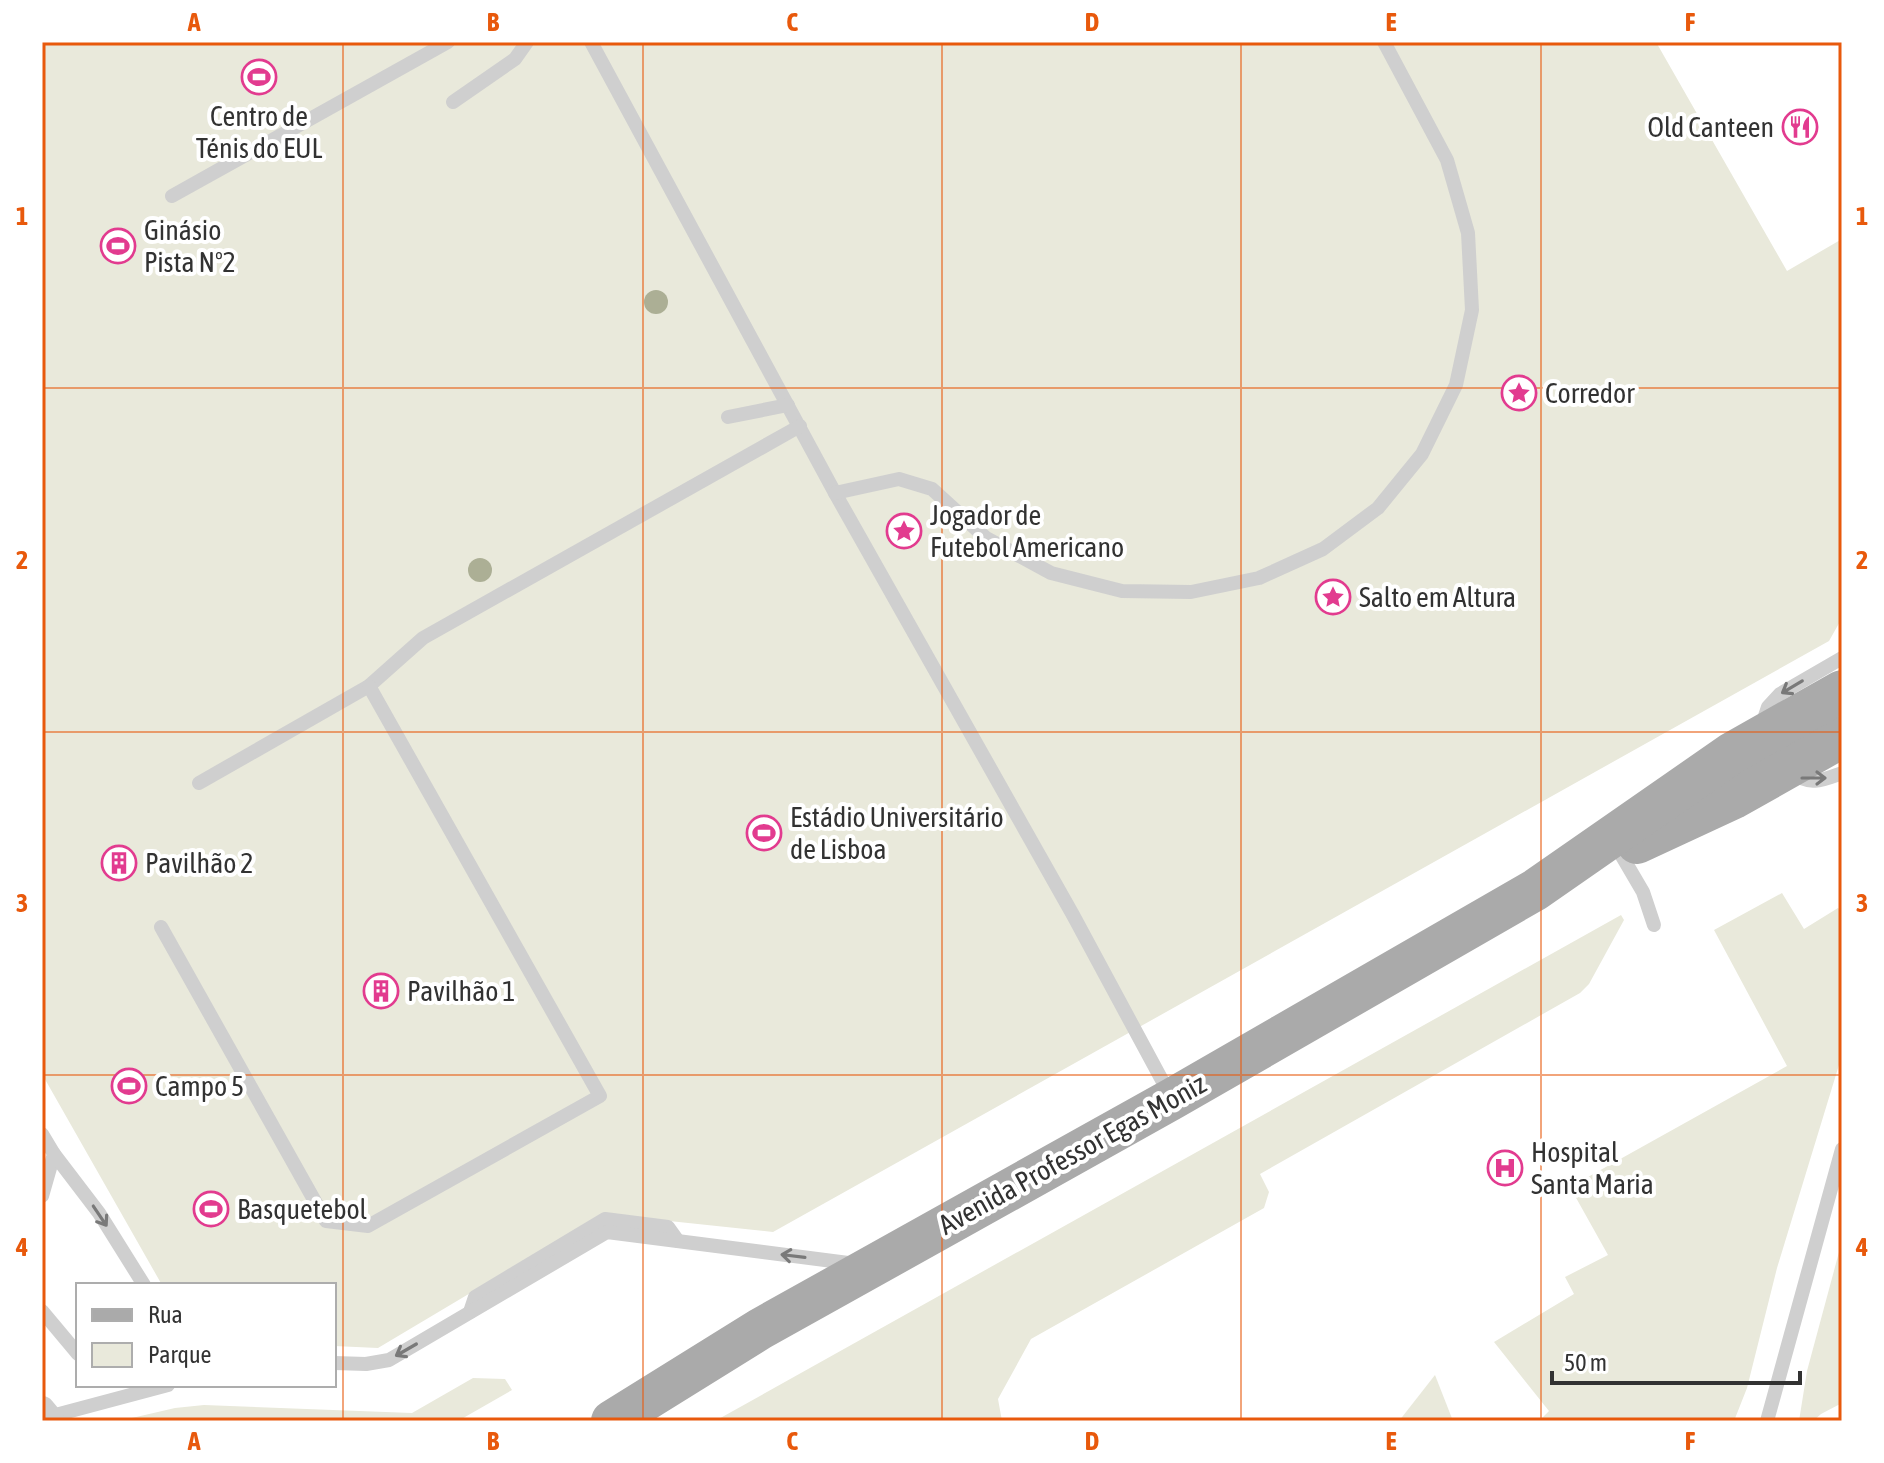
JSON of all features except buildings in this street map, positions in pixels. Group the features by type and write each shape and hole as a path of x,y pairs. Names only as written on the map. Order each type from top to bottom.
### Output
{"main road":[{"name":"Avenida Professor Egas Moniz","path":"1535,890 1734,798 1779,747 1842,691"},
{"name":"Avenida Professor Egas Moniz","path":"612,1421 760,1329 1172,1099 1535,890 1732,753 1842,737"}],"lane":[{"path":"172,196 448,42"},
{"path":"453,102 515,59 527,42"},
{"path":"591,42 835,493 1073,915 1172,1099"},
{"path":"835,493 899,479 932,489 986,538 1051,573 1122,591 1191,592 1259,578 1323,549 1378,508 1422,454 1456,385 1472,310 1468,233 1447,160 1384,42"},
{"path":"728,417 788,405"},
{"path":"199,783 369,686 423,638 800,426"},
{"path":"1842,658 1774,699 1765,716 1779,747 1799,778 1815,781 1842,773"},
{"path":"161,927 326,1221 368,1226 600,1096 369,686"},
{"path":"1619,851 1643,892 1654,925"},
{"path":"42,1134 99,1213 143,1283"},
{"path":"1767,1421 1842,1149"},
{"path":"42,1196 54,1154"},
{"path":"336,1363 366,1364 389,1360 607,1232 870,1266"},
{"path":"42,1311 76,1352"},
{"path":"47,1416 160,1387"}],"green space":[{"name":"Estádio Universitário de Lisboa","path":"42,42 1656,42 1787,271 1842,239 1842,618 1829,641 773,1232 603,1214 378,1348 336,1346 336,1283 161,1283 42,1074"},
{"path":"1782,893 1804,929 1838,908 1842,912 1842,1055 1777,1268 1747,1388 1734,1421 1539,1421 1549,1411 1494,1342 1574,1294 1565,1277 1608,1255 1570,1187 1787,1066 1714,930"},
{"path":"1621,915 1624,920 1589,984 1580,993 1260,1174 1269,1192 1264,1208 1031,1339 998,1399 1002,1421 715,1421"},
{"path":"1842,1241 1842,1403 1813,1421 1799,1421 1807,1371"},
{"path":"1435,1375 1453,1421 1399,1421"},
{"path":"473,1378 505,1379 512,1390 458,1421 119,1421 175,1408 204,1405 412,1413"}],"place":[{"name":"Centro de Ténis do EUL","path":"259,77"},
{"name":"Old Canteen","path":"1800,127"},
{"name":"Ginásio Pista Nº2","path":"118,246"},
{"name":"Corredor","path":"1519,393"},
{"name":"Jogador de Futebol Americano","path":"904,531"},
{"name":"Salto em Altura","path":"1333,597"},
{"name":"Estádio Universitário de Lisboa","path":"764,833"},
{"name":"Pavilhão 2","path":"119,863"},
{"name":"Pavilhão 1","path":"381,991"},
{"name":"Campo 5","path":"129,1086"},
{"name":"Hospital Santa Maria","path":"1505,1168"},
{"name":"Basquetebol","path":"211,1209"}]}
